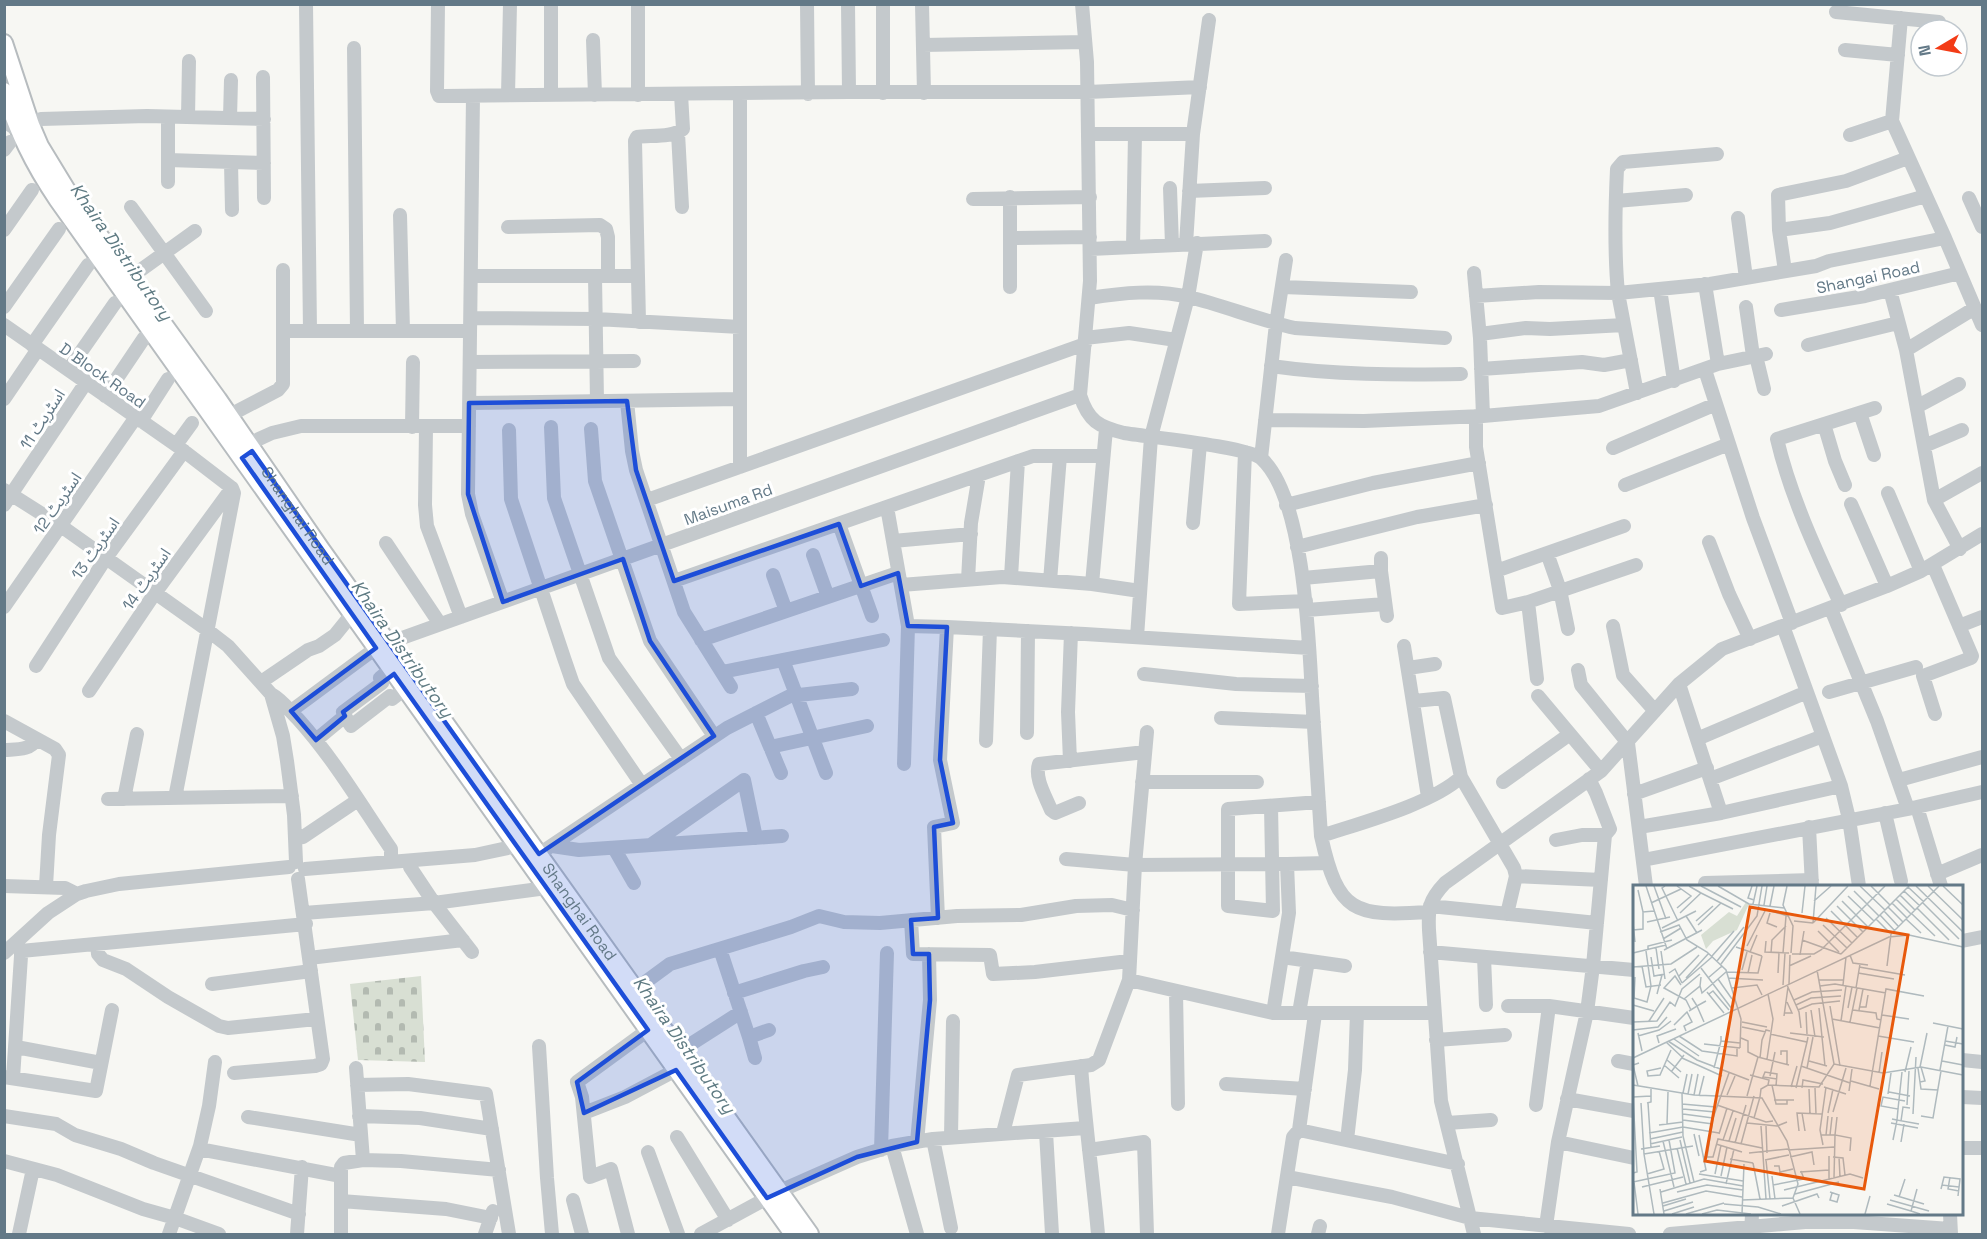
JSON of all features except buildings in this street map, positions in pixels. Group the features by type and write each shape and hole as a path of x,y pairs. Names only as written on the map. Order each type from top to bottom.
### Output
{"main road":[{"name":"Shanghai Road","path":"4,43 17,132"},
{"name":"Shanghai Road","path":"4,91 17,132 45,181 212,403 382,646 680,1051 774,1194 792,1234"},
{"name":"Shanghai Road","path":"17,132 40,146 68,192 131,277 212,403 230,416 247,452 351,614 382,646 387,676 398,693 531,846 544,886 676,1070 774,1194 810,1234"}],"street":[{"path":"306,4 310,331"},
{"path":"438,4 439,96 1088,92 1200,87"},
{"path":"508,95 510,4"},
{"path":"551,4 551,95"},
{"path":"638,4 638,95"},
{"path":"807,4 808,94"},
{"path":"848,4 849,92"},
{"path":"883,4 883,93"},
{"path":"922,4 924,93"},
{"path":"1082,4 1088,92 1090,243 1089,298 1080,395 1092,419 1106,429 1245,452 1261,458 1275,477 1286,505 1303,578 1321,836 1335,884 1347,902 1364,911 1388,915 1429,909 1597,923"},
{"path":"1836,12 1909,19"},
{"path":"1901,18 1892,121 1983,325"},
{"path":"1137,637 1151,437 1188,297 1185,244 1193,134 1209,20"},
{"path":"593,40 595,95"},
{"path":"923,45 1085,42"},
{"path":"354,48 357,331"},
{"path":"1845,50 1898,55"},
{"path":"188,117 189,61"},
{"path":"263,77 264,198"},
{"path":"230,118 231,80"},
{"path":"639,322 635,141 636,137 678,133 683,129 681,94"},
{"path":"740,94 740,467"},
{"path":"473,96 468,494 503,602"},
{"path":"17,132 41,119 168,117 264,119"},
{"path":"168,117 168,182"},
{"path":"1850,135 1892,121"},
{"path":"678,133 682,207"},
{"path":"1089,134 1193,134"},
{"path":"1133,247 1135,134"},
{"path":"1637,393 1618,292 1614,252 1617,169 1623,162 1717,154"},
{"path":"1785,271 1779,230 1778,195 1846,181 1908,158"},
{"path":"168,160 264,163"},
{"path":"231,162 232,210"},
{"path":"1170,188 1185,244"},
{"path":"1190,191 1265,188"},
{"path":"4,230 32,190"},
{"path":"1616,201 1686,195"},
{"path":"1779,230 1830,223 1926,196"},
{"path":"1010,197 1010,287"},
{"path":"973,199 1089,197"},
{"path":"1969,198 1983,227"},
{"path":"131,207 206,311"},
{"path":"400,216 403,331"},
{"path":"1738,218 1746,278"},
{"path":"508,227 600,225 606,229 608,237 596,320 597,401"},
{"path":"4,307 59,229"},
{"path":"131,277 195,231"},
{"path":"1011,238 1133,247 1265,241"},
{"path":"1476,296 1539,292 1618,292 1705,284 1785,271 1945,238"},
{"path":"1261,458 1276,324 1286,260"},
{"path":"4,399 88,265"},
{"path":"230,416 278,390 283,384 283,270"},
{"path":"1474,273 1481,369 1476,447 1502,608 1528,602 1636,565"},
{"name":"Shangai Road","path":"1781,310 1890,290 1960,273"},
{"path":"471,276 637,276"},
{"path":"1705,284 1716,404 1807,692 1841,786 1849,819 1859,885"},
{"path":"1283,287 1412,292"},
{"path":"1660,289 1674,381"},
{"path":"1890,290 1918,406 1934,500 1960,549"},
{"path":"1089,298 1154,292 1188,297 1295,328 1445,338"},
{"path":"69,369 115,303"},
{"path":"1746,307 1764,389"},
{"path":"1906,350 1975,308"},
{"path":"284,331 403,331 471,324 596,320 740,327"},
{"path":"1808,345 1898,323"},
{"path":"1480,334 1526,328 1624,325"},
{"name":"D Block Road","path":"4,326 87,381 232,488"},
{"path":"646,500 1085,341 1129,333 1176,340"},
{"path":"105,396 144,338"},
{"path":"1265,420 1364,421 1479,416 1599,406 1711,367 1758,355"},
{"path":"1481,369 1582,362 1604,365 1631,360"},
{"path":"470,362 633,361"},
{"path":"413,362 427,526 461,617"},
{"path":"1271,366 1298,370 1393,375 1461,375"},
{"name":"اسٹریٹ 12","path":"4,607 168,379"},
{"name":"اسٹریٹ 11","path":"7,497 87,381"},
{"path":"1918,406 1959,384"},
{"name":"Maisuma Rd","path":"291,711 382,646 1080,395"},
{"path":"470,403 740,399"},
{"path":"627,400 632,452 684,612 731,687"},
{"path":"1613,448 1716,404"},
{"path":"1875,408 1777,439 1791,486 1822,564 1861,681 1899,780 1913,808 1939,880 1983,855"},
{"path":"1860,413 1874,455"},
{"name":"اسٹریٹ 13","path":"36,666 180,448 192,423"},
{"path":"1824,424 1845,485"},
{"path":"247,452 272,433 301,426 469,426"},
{"path":"551,427 554,498 609,658 681,759"},
{"path":"591,429 595,481 650,641 714,736"},
{"path":"1092,584 1106,429"},
{"path":"509,430 510,499 573,684 642,785"},
{"path":"1924,446 1962,430"},
{"path":"1193,523 1200,444"},
{"path":"1625,485 1729,444"},
{"path":"1245,452 1239,604 1386,610 1381,565 1303,578"},
{"path":"674,581 1033,456 1103,456"},
{"path":"1050,581 1060,456"},
{"path":"1011,577 1018,461"},
{"path":"1286,505 1373,483 1479,463"},
{"path":"1934,500 1983,473"},
{"path":"968,580 971,534 980,475"},
{"path":"175,798 206,628 234,493 232,488"},
{"name":"اسٹریٹ 14","path":"89,692 155,593 232,488"},
{"path":"1888,493 1959,626 1972,657 1923,676 1935,714"},
{"path":"7,497 61,526 228,646 271,694 279,698 318,743 391,849 392,862"},
{"path":"1851,504 1887,586"},
{"path":"1297,547 1417,517 1486,505"},
{"path":"887,507 908,626 904,764"},
{"path":"838,524 872,616"},
{"path":"1496,571 1624,526"},
{"path":"893,541 971,534"},
{"path":"1474,1234 1441,1101 1430,952 1429,909 1433,895 1445,883 1601,771 1679,684 1722,649 1887,586 1927,568 1983,534"},
{"path":"1709,542 1729,594 1750,639"},
{"path":"386,543 440,624"},
{"path":"1547,553 1560,590 1568,629"},
{"path":"813,555 828,597"},
{"path":"773,575 786,611"},
{"path":"701,640 861,586 899,579 968,580 1011,577 1140,591"},
{"path":"1528,602 1537,679"},
{"path":"261,682 308,650 319,646 335,635 351,614"},
{"path":"1959,626 1983,617"},
{"path":"908,626 1071,633 1309,648"},
{"path":"1613,626 1623,675 1655,711"},
{"path":"938,918 934,827 953,823 946,779 940,760 947,627"},
{"path":"986,741 990,629"},
{"path":"1027,733 1028,631"},
{"path":"1070,761 1068,712 1071,633"},
{"path":"722,672 883,640"},
{"path":"1404,646 1428,797"},
{"path":"783,660 826,773"},
{"path":"1408,668 1435,664"},
{"path":"1828,692 1916,667"},
{"path":"1578,670 1581,685 1628,743 1646,885"},
{"path":"1144,674 1236,684 1312,686"},
{"path":"387,676 343,712 347,720 351,726 398,693"},
{"path":"1679,684 1721,813"},
{"path":"531,846 642,785 714,736 790,696 852,689"},
{"path":"1697,739 1807,692"},
{"path":"234,1073 315,1066 321,1064 323,1059 297,869 292,796 283,736 271,694"},
{"path":"1538,696 1601,771"},
{"path":"1414,701 1444,698 1461,777 1514,868 1516,876 1508,914"},
{"path":"756,713 781,773"},
{"path":"1221,718 1314,722"},
{"path":"318,743 347,720"},
{"path":"4,721 55,749 59,755 49,835 46,886"},
{"path":"283,736 303,725"},
{"path":"770,747 867,726"},
{"path":"1003,1133 1018,1075 1091,1065 1099,1060 1129,980 1135,865 1147,732"},
{"path":"124,799 137,734"},
{"path":"1503,782 1570,734"},
{"path":"1634,794 1709,773 1823,736"},
{"path":"4,750 28,748 37,739"},
{"path":"1079,803 1055,813 1040,784 1037,770 1039,764 1145,752"},
{"path":"1899,780 1983,758"},
{"path":"1321,836 1428,797 1450,786 1461,777"},
{"path":"1554,1229 1558,1142 1587,1012 1605,835 1610,829 1589,779"},
{"path":"651,845 744,780 756,838"},
{"path":"1142,782 1257,782"},
{"path":"1639,827 1721,813 1841,786"},
{"path":"1643,860 1913,808 1983,792"},
{"path":"108,799 292,796"},
{"path":"296,838 303,837 358,800"},
{"path":"1280,864 1273,911 1228,906 1228,808 1319,802"},
{"path":"1271,806 1289,913 1273,1013"},
{"path":"1885,813 1901,881"},
{"path":"1705,883 1812,884 1809,827"},
{"path":"1556,840 1582,835 1605,835"},
{"path":"112,1010 96,1091 9,1077 15,1047 19,946 48,913 77,894 119,884 476,855 531,846 579,850 782,836"},
{"path":"614,848 633,883"},
{"path":"1066,859 1135,865 1327,863"},
{"path":"410,861 410,867 434,903 472,952"},
{"path":"1516,876 1601,880"},
{"path":"4,886 65,888 77,894"},
{"path":"4,953 19,946 97,944 434,903 539,889 544,886"},
{"path":"636,989 670,964 791,927 819,916 844,921 880,923 1021,915 1076,906 1112,905 1133,910"},
{"path":"911,920 913,954 990,955 993,974 1035,972 1129,961"},
{"path":"1963,941 1983,937"},
{"path":"212,984 310,964 463,940"},
{"path":"97,944 98,954 104,960 126,969 168,997 219,1026 228,1028 316,1019"},
{"path":"720,949 754,1058"},
{"path":"1430,952 1633,970"},
{"path":"887,953 886,1148 917,1234"},
{"path":"917,1142 930,1000 928,954"},
{"path":"1282,957 1345,966"},
{"path":"1484,957 1486,1005"},
{"path":"1299,1014 1308,961"},
{"path":"734,993 823,967"},
{"path":"1129,980 1273,1013 1434,1012"},
{"path":"1176,992 1178,1104"},
{"path":"1508,1006 1549,1006 1633,1018"},
{"path":"1536,1105 1549,1006"},
{"path":"680,1051 741,1012"},
{"path":"1347,1140 1355,1070 1357,1013"},
{"path":"1278,1234 1293,1137 1299,1130 1315,1014"},
{"path":"951,1137 953,1021"},
{"path":"628,1234 611,1169 590,1177 582,1097 577,1082 648,1030"},
{"path":"748,1037 770,1030"},
{"path":"1436,1040 1505,1035"},
{"path":"538,1046 552,1234"},
{"path":"1963,1060 1982,1062 1983,1046"},
{"path":"15,1047 101,1063"},
{"path":"1618,1061 1633,1064"},
{"path":"169,1234 199,1149 209,1107 215,1062"},
{"path":"1081,1066 1085,1128 1098,1234"},
{"path":"356,1068 363,1160"},
{"path":"584,1113 624,1097 676,1070"},
{"path":"357,1085 408,1084 486,1095 509,1234"},
{"path":"1226,1084 1305,1089"},
{"path":"1963,1097 1983,1098"},
{"path":"1567,1099 1633,1111"},
{"path":"4,1116 56,1124 75,1135 121,1149 154,1163 299,1214"},
{"path":"359,1116 420,1118 492,1129"},
{"path":"248,1117 361,1135"},
{"path":"1447,1123 1491,1120"},
{"path":"701,1234 774,1194 857,1157 886,1148 951,1137 1085,1128"},
{"path":"1299,1130 1458,1164"},
{"path":"1046,1132 1052,1234"},
{"path":"677,1137 728,1220"},
{"path":"933,1139 951,1228"},
{"path":"1089,1150 1144,1142 1147,1234"},
{"path":"1558,1142 1633,1158"},
{"path":"1963,1148 1983,1148"},
{"path":"199,1149 341,1176"},
{"path":"648,1152 678,1234"},
{"path":"341,1234 341,1167 344,1163 363,1160 401,1161 499,1170"},
{"path":"4,1161 57,1175 143,1209 219,1234"},
{"path":"297,1234 302,1167"},
{"path":"19,1234 33,1169"},
{"path":"1287,1176 1392,1197 1513,1229 1629,1234"},
{"path":"485,1234 502,1191"},
{"path":"573,1200 582,1234"},
{"path":"342,1201 446,1209 491,1218"},
{"path":"1670,1234 1699,1234 1751,1225 1853,1218 1951,1232 1950,1215"}],"highlighted area":[{"path":"627,401 636,470 674,581 839,524 861,586 898,573 908,626 947,627 940,760 953,823 934,827 938,918 911,920 913,954 929,954 930,1000 917,1142 857,1157 767,1198 676,1070 584,1113 577,1082 648,1030 394,674 343,712 345,716 316,740 291,711 376,648 242,458 252,451 539,854 714,736 650,641 623,559 503,602 468,494 469,403"}],"green space":[{"path":"421,976 425,1062 358,1060 350,984"}],"water label":[{"name":"Khaira Distributory","path":"121,252"},
{"name":"Khaira Distributory","path":"402,649"},
{"name":"Khaira Distributory","path":"684,1045"}]}
